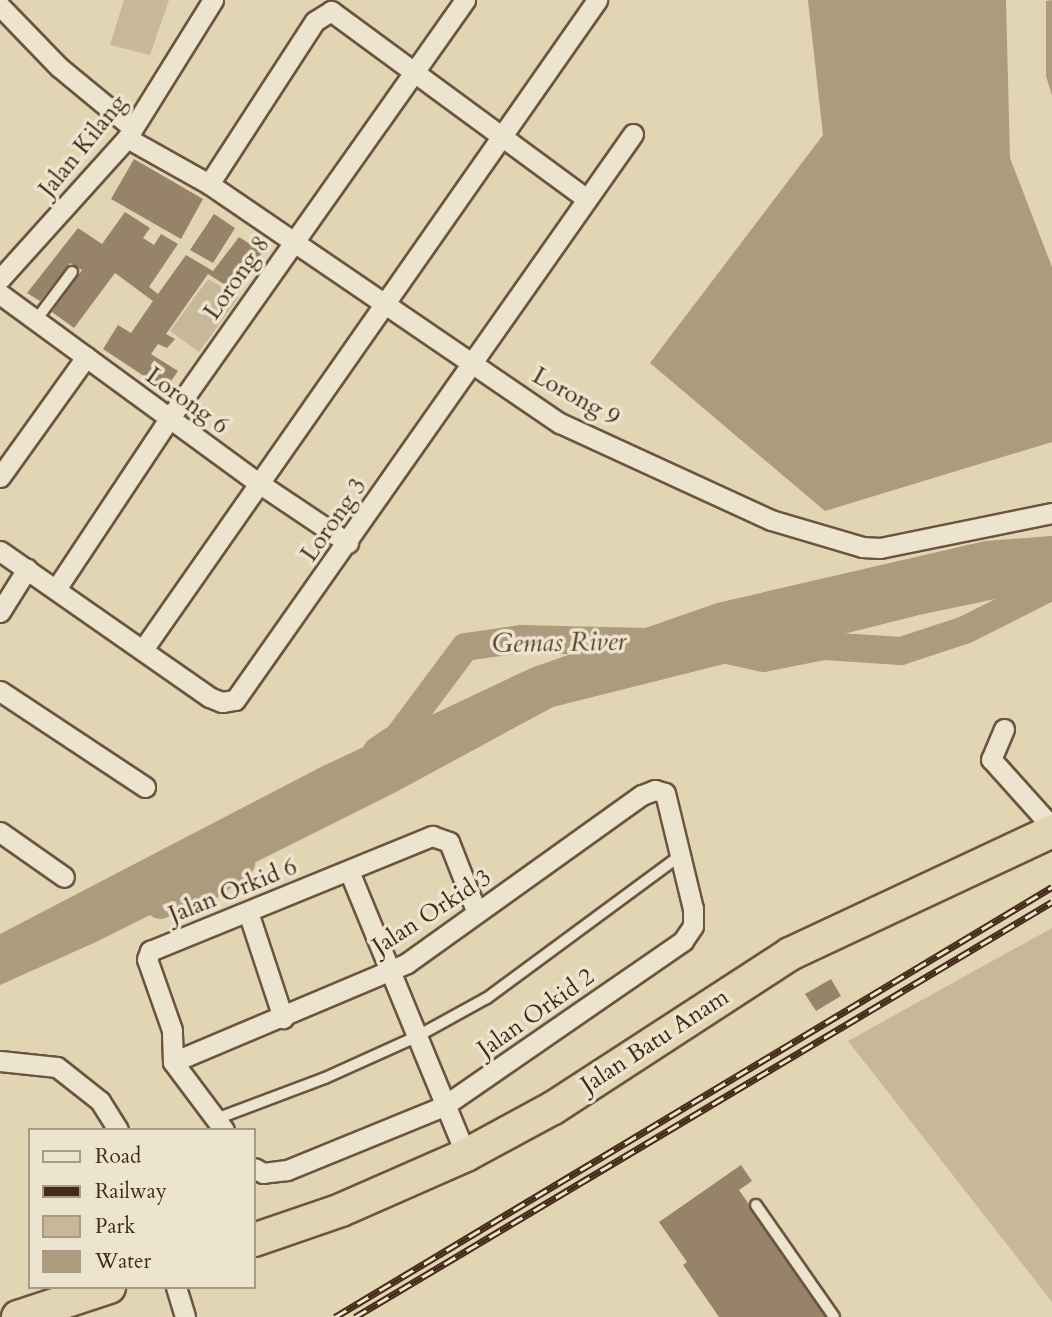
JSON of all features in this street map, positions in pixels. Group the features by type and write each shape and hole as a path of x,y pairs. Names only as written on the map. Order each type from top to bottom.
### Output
{"highway":[{"name":"Jalan Batu Anam","path":"256,1239 375,1196 466,1155 553,1108 790,954 1052,829"},
{"path":"18,1317 103,1289"}],"street":[{"name":"Jalan Kilang","path":"0,279 130,133 213,0"},
{"name":"Lorong 8","path":"56,589 169,419 465,0"},
{"path":"144,648 597,0"},
{"path":"209,184 322,14 340,13 586,198"},
{"name":"Lorong 9","path":"3,16 130,133 385,300 561,423 771,520 862,547 917,544 1015,517 1052,513"},
{"name":"Lorong 3","path":"0,551 144,648 215,700 235,700 348,543 633,134"},
{"name":"Lorong 6","path":"0,294 169,419 348,543"},
{"path":"0,477 86,357"},
{"path":"0,612 27,569"},
{"path":"0,691 145,787"},
{"path":"1004,729 991,759 1052,829"},
{"name":"Jalan Orkid 2","path":"258,1171 286,1170 444,1106 683,941 694,920 682,854 662,790"},
{"name":"Jalan Orkid 3","path":"173,1062 388,972 477,913 642,795 662,790"},
{"path":"0,832 64,877"},
{"name":"Jalan Orkid 6","path":"173,1062 172,1030 148,953 423,838 443,836 454,850 477,913"},
{"path":"349,871 388,972 466,1155"},
{"path":"248,912 283,1018"},
{"path":"0,1061 57,1067 100,1101 117,1128"},
{"path":"173,1062 220,1124"},
{"path":"177,1289 185,1317"}],"lane":[{"path":"36,320 72,272"},
{"path":"220,1124 416,1037 487,998 682,854"},
{"path":"756,1205 834,1317"}],"green space":[{"path":"124,0 169,0 150,55 110,45"},
{"path":"208,279 239,297 199,352 170,331"},
{"path":"1052,928 1052,1302 848,1041"}],"water":[{"path":"808,0 1006,0 1010,158 1052,267 1052,442 825,511 650,363 823,135"},
{"path":"1052,0 1052,96 1046,76 1046,1"},
{"path":"1052,536 1052,587 919,615 553,707 396,792 96,942 0,985 0,934 321,767 531,668 717,603 985,541"}],"building":[{"path":"134,159 203,199 181,239 111,199"},
{"path":"125,212 150,228 143,238 154,245 161,234 178,244 149,287 158,294 186,255 213,271 239,237 262,252 238,293 208,274 166,334 175,339 167,348 158,344 151,354 178,371 165,390 103,349 118,325 131,333 153,301 115,273 74,328 52,312 82,270 70,263 40,301 27,293 78,228 102,244"},
{"path":"214,214 235,228 213,263 190,250"},
{"path":"831,979 841,996 816,1011 805,994"},
{"path":"741,1165 752,1181 739,1190 828,1317 719,1317 683,1265 687,1262 659,1222"}],"waterway":[{"name":"Gemas River","path":"719,648 763,658 824,646 901,651 965,630 1052,586"},
{"name":"Gemas River","path":"377,751 398,737 465,647 522,639 647,642"},
{"name":"Gemas River","path":"160,905 204,890 241,863"}],"railway":[{"path":"335,1317 1052,887"},
{"path":"355,1317 1052,902"}]}
